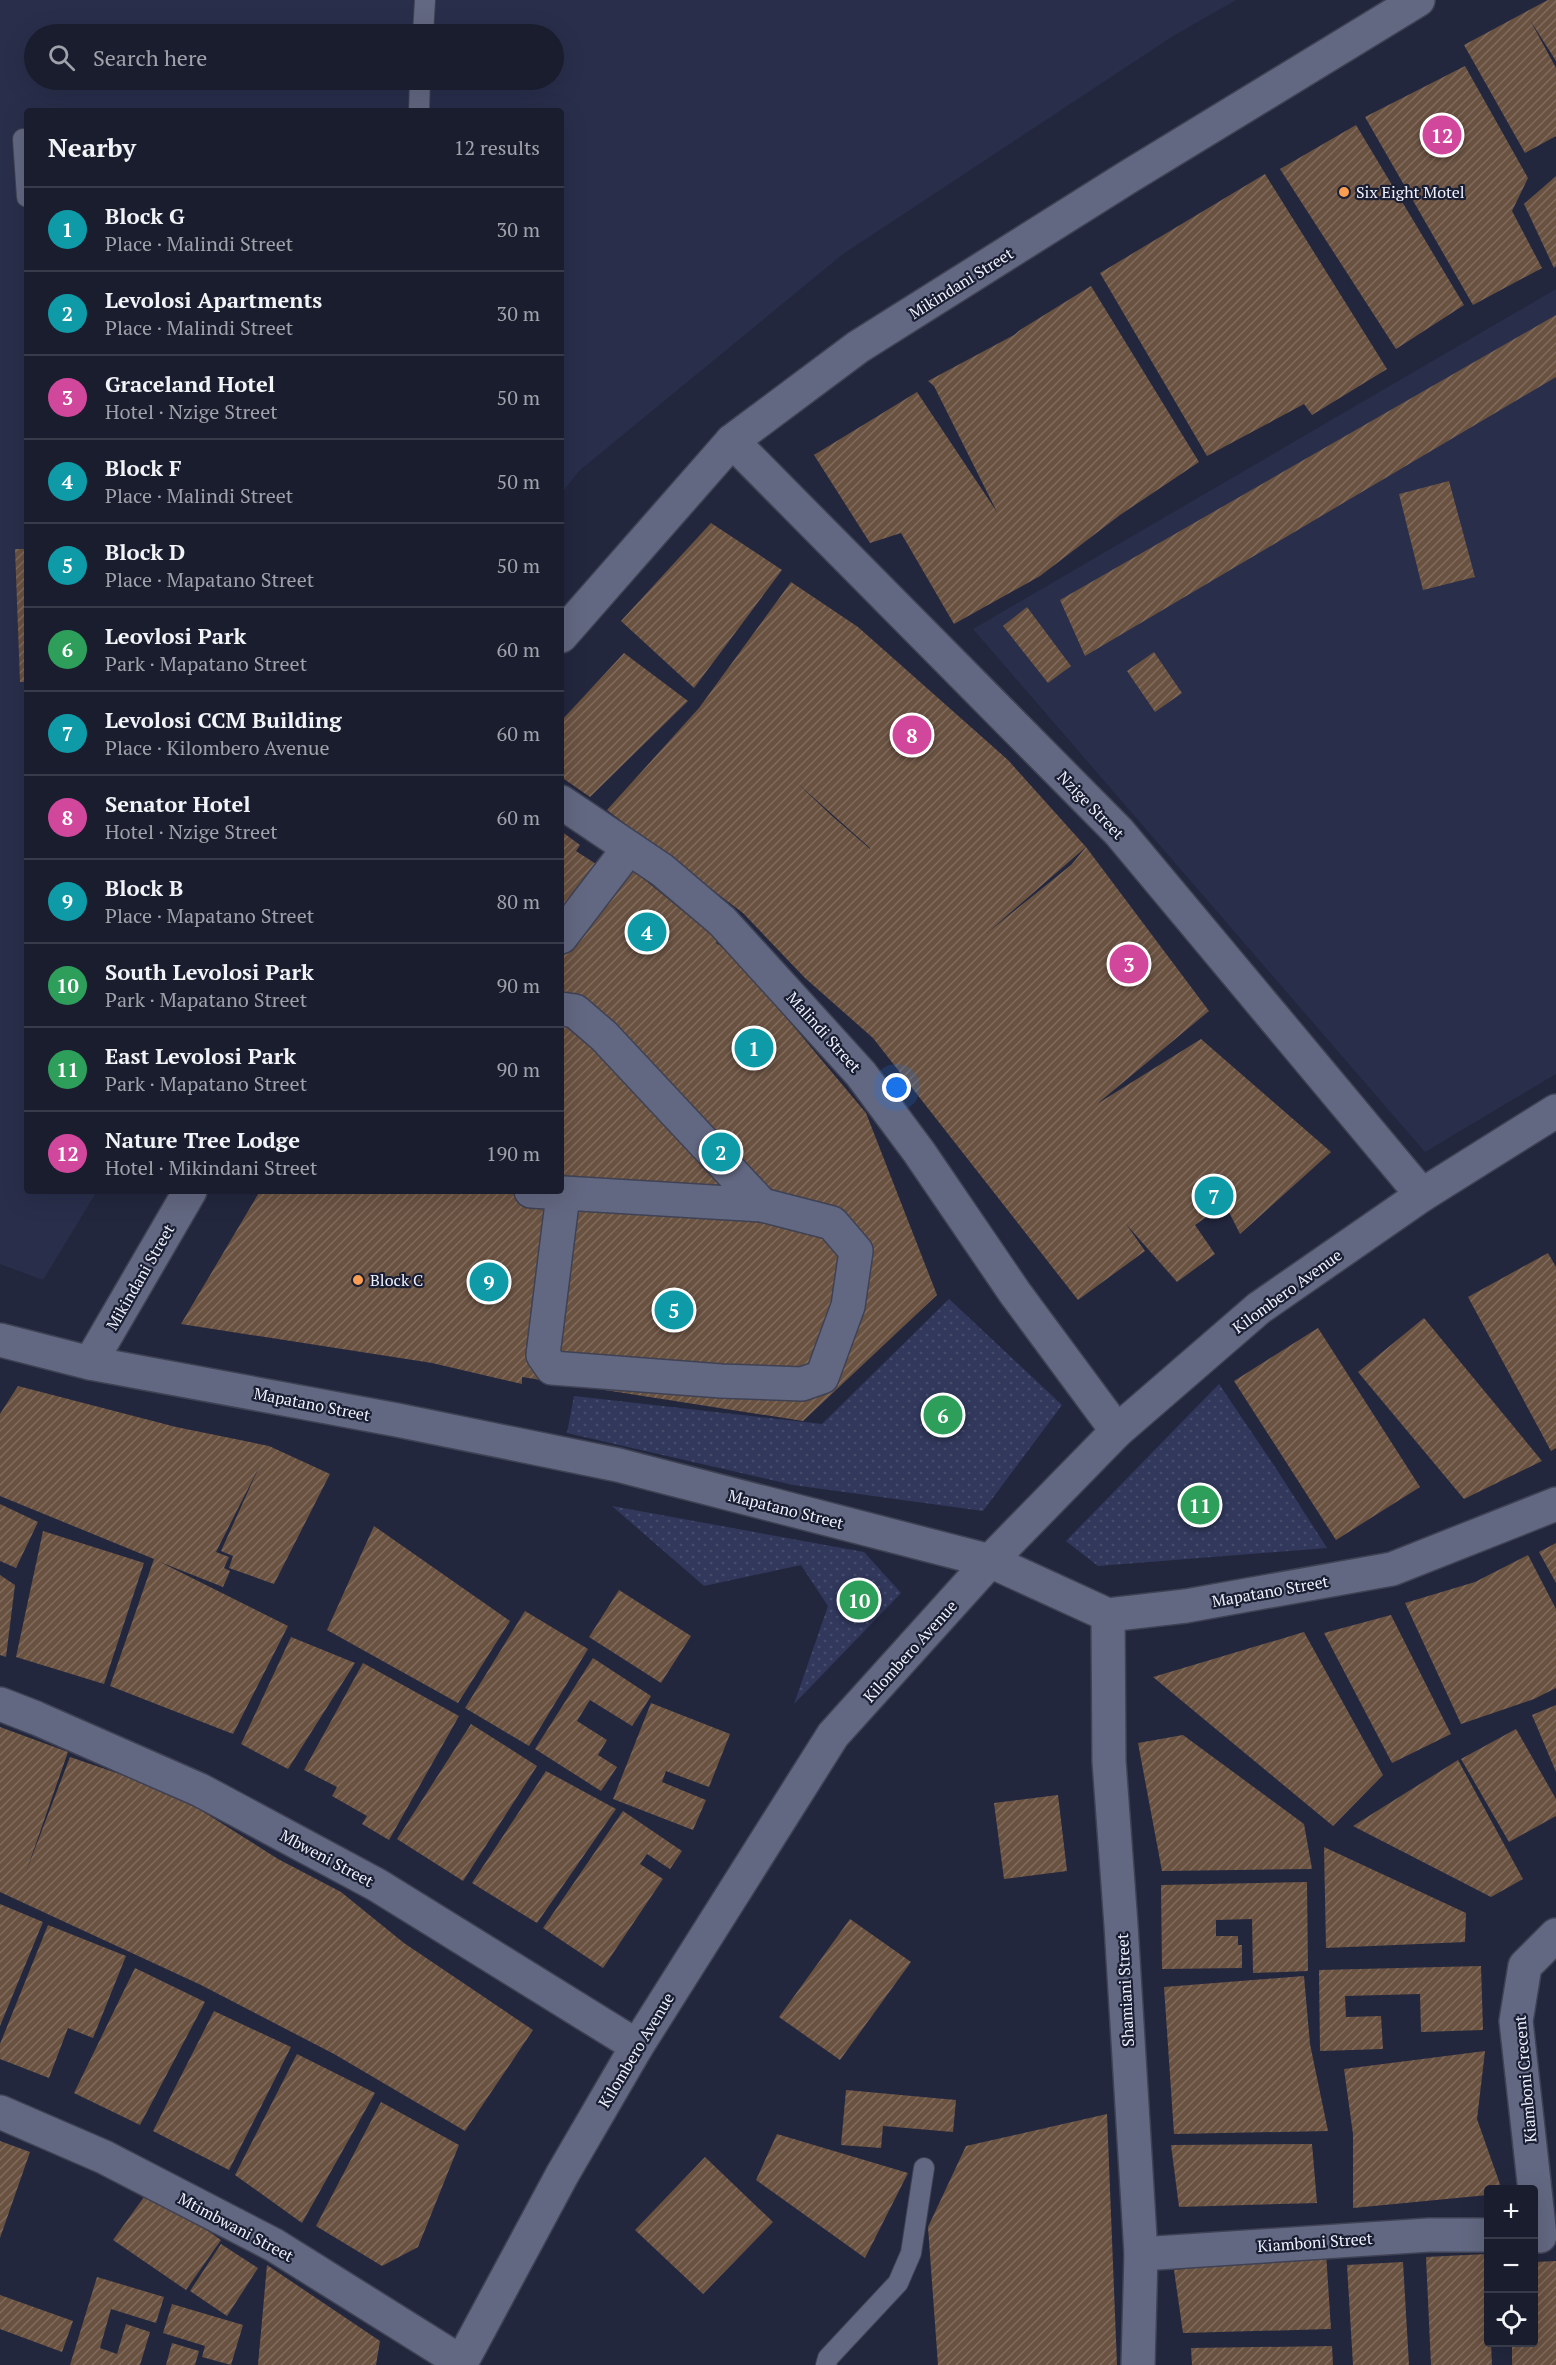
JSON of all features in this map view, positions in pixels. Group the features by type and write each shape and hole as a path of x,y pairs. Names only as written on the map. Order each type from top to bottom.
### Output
{"street":[{"name":"Mikindani Street","path":"564,633 732,441 858,347 1128,177 1418,0"},
{"name":"Nzige Street","path":"732,441 1119,832 1422,1195"},
{"name":"Malindi Street","path":"564,804 662,870 722,921 861,1074 1117,1431"},
{"path":"564,934 629,848"},
{"path":"564,1009 575,1011 604,1036 762,1205"},
{"name":"Kilombero Avenue","path":"460,2364 562,2175 637,2046 833,1735 990,1561 1117,1431 1259,1308 1422,1195 1556,1111"},
{"name":"Mikindani Street","path":"90,1363 188,1194"},
{"path":"555,1194 762,1205 832,1223 856,1251 848,1306 822,1377 802,1384 721,1381 552,1368 543,1355 563,1195"},
{"name":"Mapatano Street","path":"0,1340 90,1363 397,1420 618,1466 990,1561 1108,1615 1186,1606 1392,1569 1556,1504"},
{"name":"Shamiani Street","path":"1108,1615 1108,1761 1121,1925 1141,2254 1138,2365"},
{"name":"Mbweni Street","path":"0,1704 200,1790 366,1879 637,2046"},
{"name":"Kiamboni Crecent","path":"1543,2236 1516,2021 1525,1966 1556,1935"},
{"name":"Mtimbwani Street","path":"0,2112 104,2157 274,2246 460,2364"},
{"name":"Kiamboni Street","path":"1141,2254 1429,2235 1484,2235"}],"lane":[{"path":"424,24 425,0"},
{"path":"418,108 419,90"},
{"path":"23,138 24,152"},
{"path":"826,2365 828,2358 898,2283 911,2253 924,2168"}],"shaded area":[{"path":"0,0 1236,0 1173,36 843,254 580,470 564,490 564,108 24,108 24,1194 95,1194 43,1280 0,1264"},
{"path":"1556,289 1556,1074 1425,1152 973,629"},
{"path":"949,1299 1062,1405 983,1511 793,1485 567,1433 574,1396 822,1424"},
{"path":"1219,1384 1327,1548 1098,1566 1066,1541"},
{"path":"612,1506 864,1552 901,1593 794,1704 828,1606 801,1565 704,1586"}],"building":[{"path":"1548,0 1556,0 1556,61 1530,20 1556,68 1556,136 1525,153 1464,45"},
{"path":"1465,66 1528,178 1512,211 1542,268 1473,305 1365,117"},
{"path":"1356,125 1464,305 1396,349 1280,169"},
{"path":"1265,174 1387,369 1312,415 1304,404 1207,456 1100,273"},
{"path":"1556,176 1556,266 1554,268 1524,204"},
{"path":"1091,286 1199,462 1120,515 1040,576 954,624 901,533 870,543 814,455 917,392 997,512 934,386 928,381 1014,335"},
{"path":"1556,315 1556,377 1085,656 1060,600"},
{"path":"1449,481 1475,577 1423,590 1399,494"},
{"path":"711,523 782,570 694,688 621,621"},
{"path":"15,549 24,549 24,682 20,682"},
{"path":"791,582 858,627 1008,760 1086,847 1209,1011 1097,1104 1201,1039 1331,1152 1240,1234 1225,1204 1195,1225 1215,1254 1177,1282 1126,1224 1145,1251 1078,1300 873,1038 805,978 743,913 607,810 699,708","holes":["796,782 870,848 832,816","1086,847 1071,865 987,933"]},
{"path":"1027,607 1071,666 1048,683 1003,626"},
{"path":"1154,652 1182,693 1155,712 1127,671"},
{"path":"624,653 688,701 590,797 564,779 564,718"},
{"path":"564,833 580,845 576,851 613,875 623,862 718,940 716,943 732,953 866,1113 937,1295 803,1421 522,1377 522,1384 432,1363 181,1324 258,1194 564,1194"},
{"path":"1548,1253 1556,1267 1556,1448 1551,1451 1468,1297"},
{"path":"1424,1318 1542,1461 1464,1499 1358,1372"},
{"path":"1318,1328 1420,1487 1336,1540 1234,1381"},
{"path":"18,1386 176,1427 269,1446 330,1474 274,1584 229,1568 233,1556 221,1551 260,1465 216,1552 229,1557 224,1568 230,1571 223,1587 160,1562 288,1626 233,1734 110,1686 154,1559 0,1496 0,1414"},
{"path":"0,1504 38,1522 16,1568 0,1561"},
{"path":"374,1526 510,1621 458,1703 327,1630"},
{"path":"43,1531 144,1563 104,1684 16,1657"},
{"path":"1556,1543 1556,1583 1539,1552"},
{"path":"1528,1555 1556,1609 1556,1688 1534,1699 1461,1724 1405,1603 1475,1582"},
{"path":"0,1575 15,1585 6,1657 0,1655"},
{"path":"619,1590 691,1636 661,1683 589,1637"},
{"path":"525,1611 588,1649 529,1746 465,1708"},
{"path":"1391,1615 1451,1734 1392,1763 1324,1633"},
{"path":"1304,1632 1383,1775 1333,1826 1153,1677"},
{"path":"291,1637 355,1663 288,1769 241,1744"},
{"path":"593,1658 651,1696 632,1726 590,1700 577,1721 607,1740 598,1755 617,1767 601,1791 535,1749"},
{"path":"363,1663 459,1716 389,1840 362,1824 367,1816 332,1796 337,1787 304,1770"},
{"path":"651,1703 730,1734 709,1787 666,1771 662,1782 706,1800 693,1830 613,1799"},
{"path":"1556,1705 1556,1772 1532,1715"},
{"path":"471,1724 537,1766 463,1881 397,1839"},
{"path":"0,1727 68,1752 26,1872 70,1757 172,1792 278,1859 341,1892 404,1943 533,2030 465,2131 334,2054 201,1985 0,1892"},
{"path":"1516,1729 1556,1799 1556,1816 1509,1842 1461,1759"},
{"path":"1183,1735 1304,1824 1312,1869 1162,1871 1138,1743"},
{"path":"1458,1760 1523,1879 1491,1897 1353,1826"},
{"path":"546,1771 616,1809 537,1923 472,1883"},
{"path":"1058,1795 1067,1871 1004,1879 994,1803"},
{"path":"623,1811 682,1851 670,1869 647,1854 640,1864 663,1879 603,1968 543,1928"},
{"path":"1324,1847 1466,1913 1465,1942 1326,1948"},
{"path":"1307,1882 1308,1971 1253,1973 1252,1919 1216,1920 1216,1936 1238,1936 1238,1945 1242,1945 1242,1968 1162,1969 1161,1885"},
{"path":"0,1904 43,1922 0,2026"},
{"path":"850,1919 911,1962 840,2060 779,2017"},
{"path":"48,1925 126,1956 93,2038 68,2028 49,2078 0,2059 0,2044"},
{"path":"1481,1966 1483,2030 1421,2032 1420,1994 1345,1996 1346,2017 1381,2016 1383,2049 1320,2051 1319,1970"},
{"path":"135,1968 205,2002 140,2125 74,2093"},
{"path":"1304,1976 1310,2044 1328,2131 1174,2134 1164,1987"},
{"path":"214,2011 291,2047 229,2170 153,2131"},
{"path":"1485,2051 1477,2119 1500,2185 1484,2185 1484,2195 1353,2208 1353,2134 1344,2069"},
{"path":"297,2054 375,2093 302,2223 235,2175"},
{"path":"846,2090 956,2100 953,2132 883,2126 881,2148 841,2145"},
{"path":"381,2102 459,2145 418,2247 382,2266 316,2226"},
{"path":"1107,2114 1117,2365 938,2365 928,2227 966,2146"},
{"path":"777,2134 908,2173 865,2258 756,2180"},
{"path":"0,2141 30,2152 0,2238"},
{"path":"1312,2144 1317,2203 1179,2207 1171,2145"},
{"path":"705,2157 773,2222 703,2294 635,2230"},
{"path":"149,2190 221,2240 186,2290 113,2240"},
{"path":"221,2244 258,2268 227,2316 190,2291"},
{"path":"1326,2253 1331,2329 1183,2333 1174,2270"},
{"path":"1484,2254 1484,2347 1491,2347 1492,2365 1431,2365 1426,2257"},
{"path":"1556,2261 1556,2365 1512,2365 1512,2347 1538,2347 1538,2262"},
{"path":"1403,2262 1409,2365 1353,2365 1347,2265"},
{"path":"267,2265 380,2341 376,2365 258,2365"},
{"path":"97,2277 164,2297 156,2323 111,2309 100,2348 117,2354 126,2324 150,2332 140,2365 70,2365"},
{"path":"0,2295 73,2321 62,2352 0,2329"},
{"path":"172,2304 243,2325 231,2365 202,2357 205,2346 163,2333"},
{"path":"172,2343 199,2351 195,2365 166,2365"},
{"path":"1332,2346 1333,2365 1192,2365 1191,2348"}],"place":[{"name":"Nature Tree Lodge","path":"1442,135"},
{"name":"Six Eight Motel","path":"1344,192"},
{"name":"Senator Hotel","path":"912,735"},
{"name":"Block F","path":"647,932"},
{"name":"Graceland Hotel","path":"1129,964"},
{"name":"Block G","path":"754,1048"},
{"name":"Levolosi Apartments","path":"721,1152"},
{"name":"Levolosi CCM Building","path":"1214,1196"},
{"name":"Block C","path":"358,1280"},
{"name":"Block B","path":"489,1282"},
{"name":"Block D","path":"674,1310"},
{"name":"Leovlosi Park","path":"943,1415"},
{"name":"East Levolosi Park","path":"1200,1505"},
{"name":"South Levolosi Park","path":"859,1600"}]}
